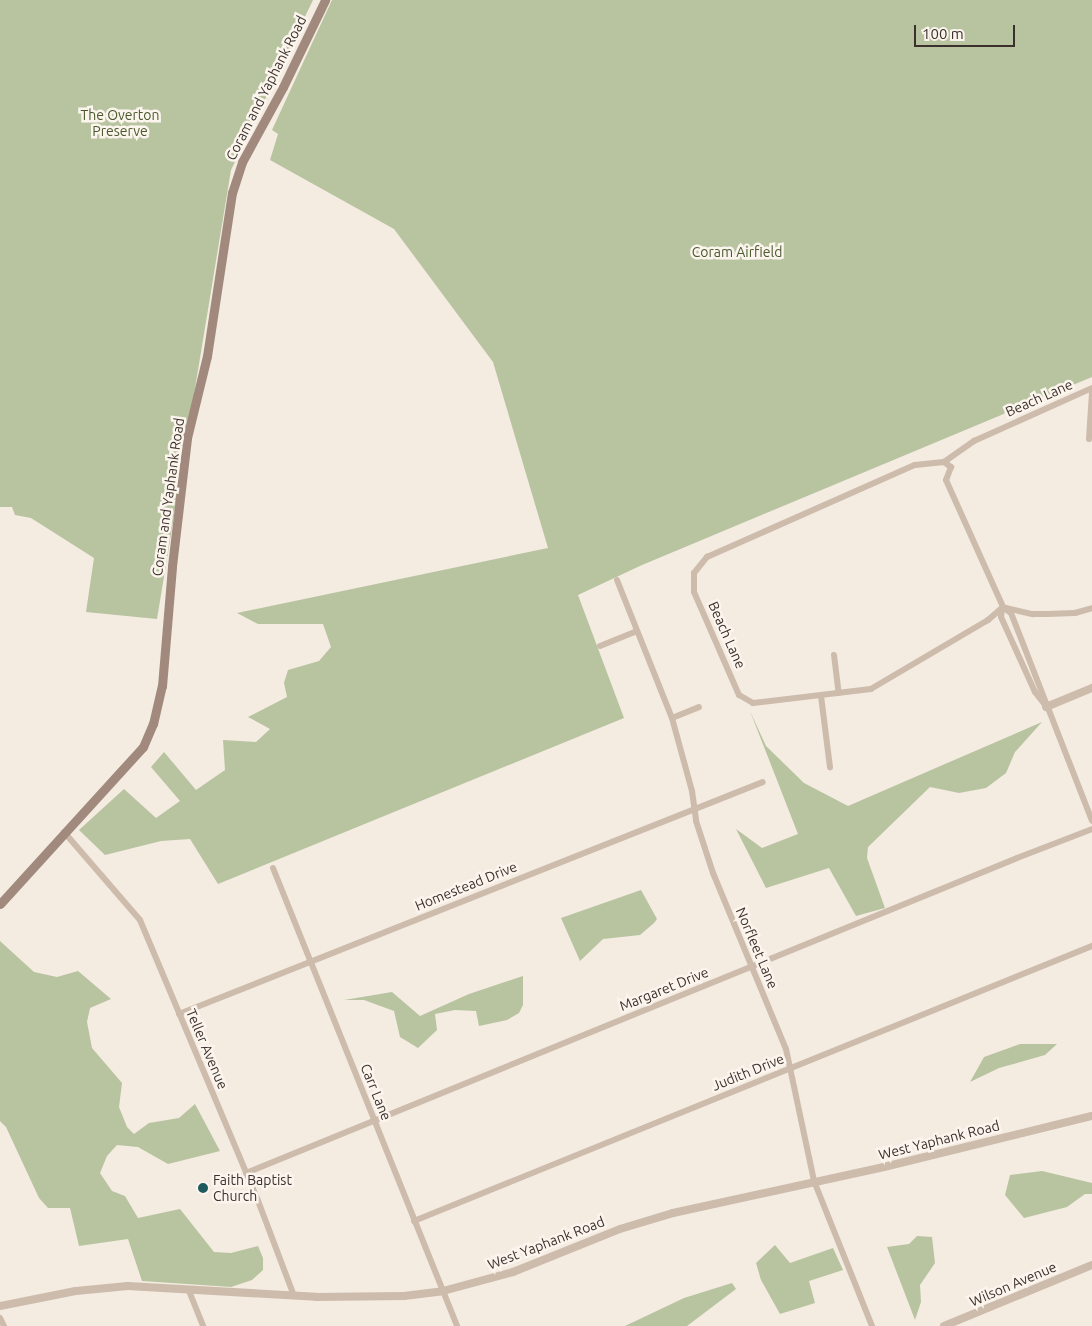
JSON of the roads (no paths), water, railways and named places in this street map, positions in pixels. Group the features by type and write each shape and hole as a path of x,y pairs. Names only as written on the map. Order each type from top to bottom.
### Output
{"main road":[{"name":"Coram and Yaphank Road","path":"0,904 143,747 153,724 162,686 172,566 187,438 207,356 232,193 242,162 283,87 325,0"}],"street":[{"name":"Beach Lane","path":"1003,607 988,620 871,689 753,703 739,695 694,592 694,573 706,557 915,464 944,462 974,441 1092,388"},
{"path":"1089,439 1092,392"},
{"path":"944,462 952,467 946,480 1003,607 1011,613 1040,682 1046,707 1092,821"},
{"name":"Norfleet Lane","path":"617,580 672,718 692,791 693,808 713,873 786,1049 814,1181 872,1326"},
{"path":"1003,607 1033,614 1075,612 1092,608"},
{"path":"1003,607 1001,616 1035,692 1046,707"},
{"path":"600,646 637,631"},
{"path":"834,655 839,693"},
{"path":"1046,707 1092,688"},
{"path":"821,696 830,767"},
{"path":"672,718 699,707"},
{"name":"Homestead Drive","path":"179,1014 693,808 763,782"},
{"name":"Margaret Drive","path":"246,1173 374,1119 752,967 1016,858 1092,830"},
{"name":"Teller Avenue","path":"64,832 140,920 246,1173 294,1296"},
{"name":"Carr Lane","path":"273,868 457,1326"},
{"name":"Judith Drive","path":"414,1221 1092,946"},
{"name":"West Yaphank Road","path":"0,1306 76,1291 128,1286 294,1296 404,1296 443,1292 513,1272 620,1229 673,1213 884,1167 1092,1116"},
{"name":"Wilson Avenue","path":"944,1326 1092,1264"},
{"path":"189,1291 203,1326"},
{"path":"0,1318 4,1326"}],"place":[{"name":"Faith Baptist Church","path":"203,1188"}],"park label":[{"name":"The Overton Preserve","path":"120,124"},
{"name":"Coram Airfield","path":"737,252"}]}
